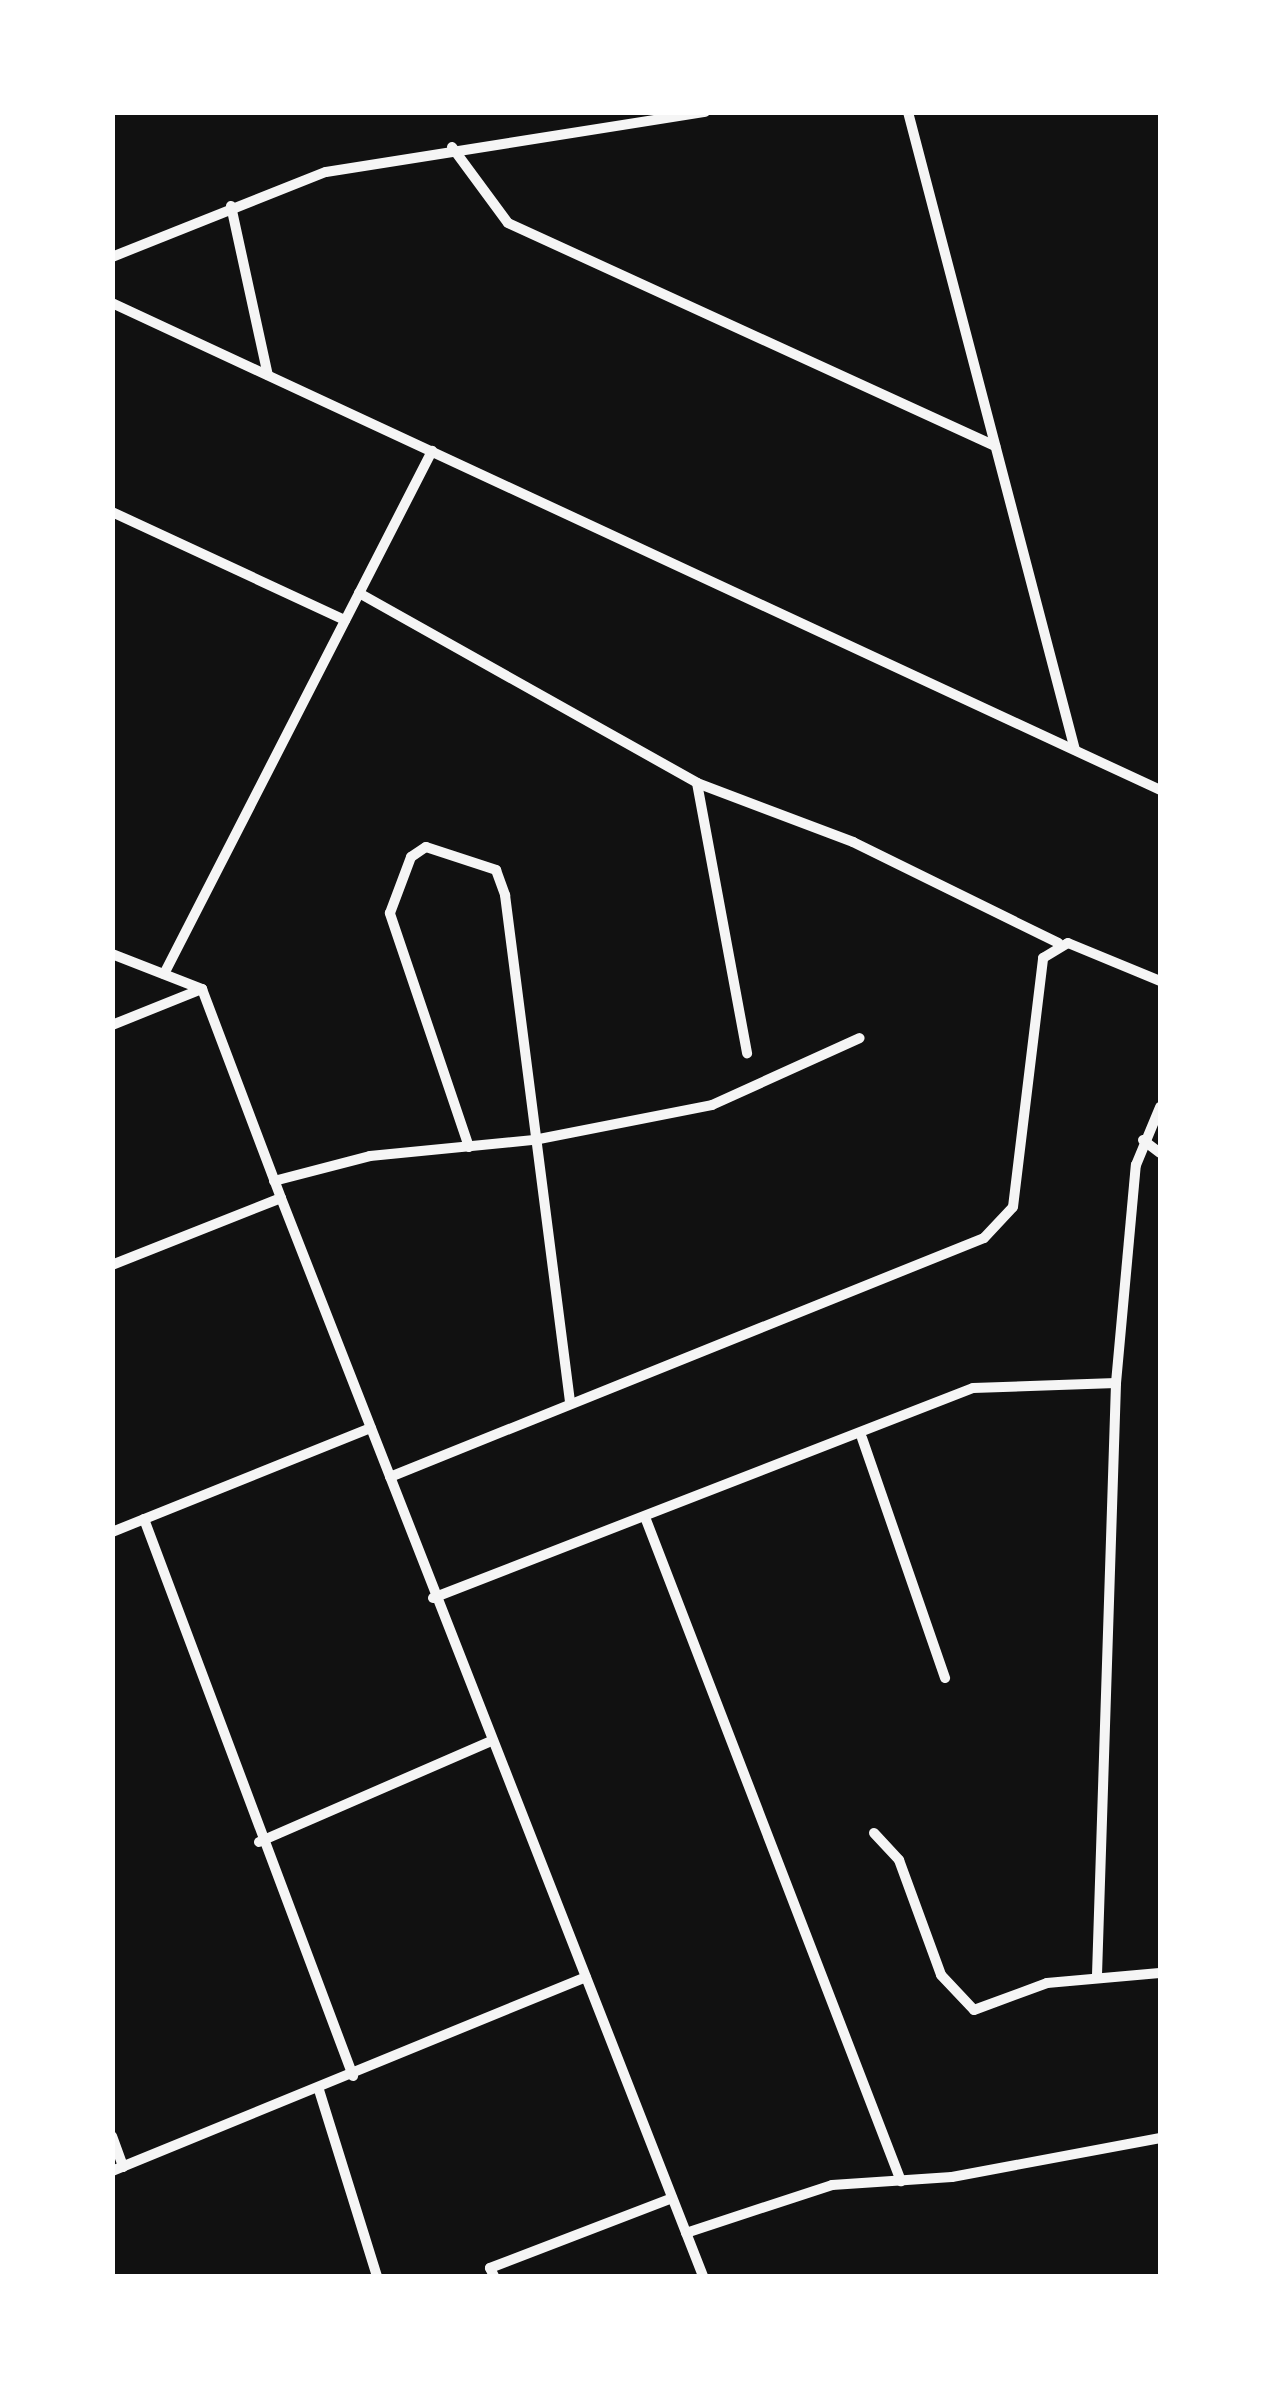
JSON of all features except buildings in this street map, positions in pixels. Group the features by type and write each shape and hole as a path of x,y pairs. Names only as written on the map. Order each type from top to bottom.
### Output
{"street":[{"path":"112,257 311,176 452,146 705,112"},
{"path":"908,112 1075,750"},
{"path":"452,146 508,223 995,446"},
{"path":"231,206 268,375"},
{"path":"112,303 1160,790"},
{"path":"164,974 432,451"},
{"path":"112,512 346,620"},
{"path":"359,593 697,783 853,842 1058,943 1160,982"},
{"path":"697,783 746,1053"},
{"path":"469,1146 390,912 411,857 426,846 500,876 570,1402"},
{"path":"390,1477 961,1248 1006,1221 1038,970 1058,943"},
{"path":"112,954 202,989 433,1598 703,2276"},
{"path":"112,1024 202,989"},
{"path":"274,1180 370,1156 534,1140 712,1105 860,1038"},
{"path":"1097,1975 1116,1383 1143,1140 1160,1107"},
{"path":"1143,1140 1160,1153"},
{"path":"112,1265 281,1198"},
{"path":"433,1598 862,1438 1000,1382 1116,1383"},
{"path":"112,1532 371,1428"},
{"path":"862,1438 945,1678"},
{"path":"645,1517 901,2180"},
{"path":"144,1520 259,1842 352,2076"},
{"path":"259,1842 491,1741"},
{"path":"874,1833 899,1860 961,2002 986,2012 1047,1983 1097,1975 1160,1973"},
{"path":"112,2136 118,2169 320,2090 586,1977"},
{"path":"320,2090 377,2276"},
{"path":"686,2233 832,2185 901,2180 1160,2138"},
{"path":"494,2276 490,2268 672,2198"}]}
